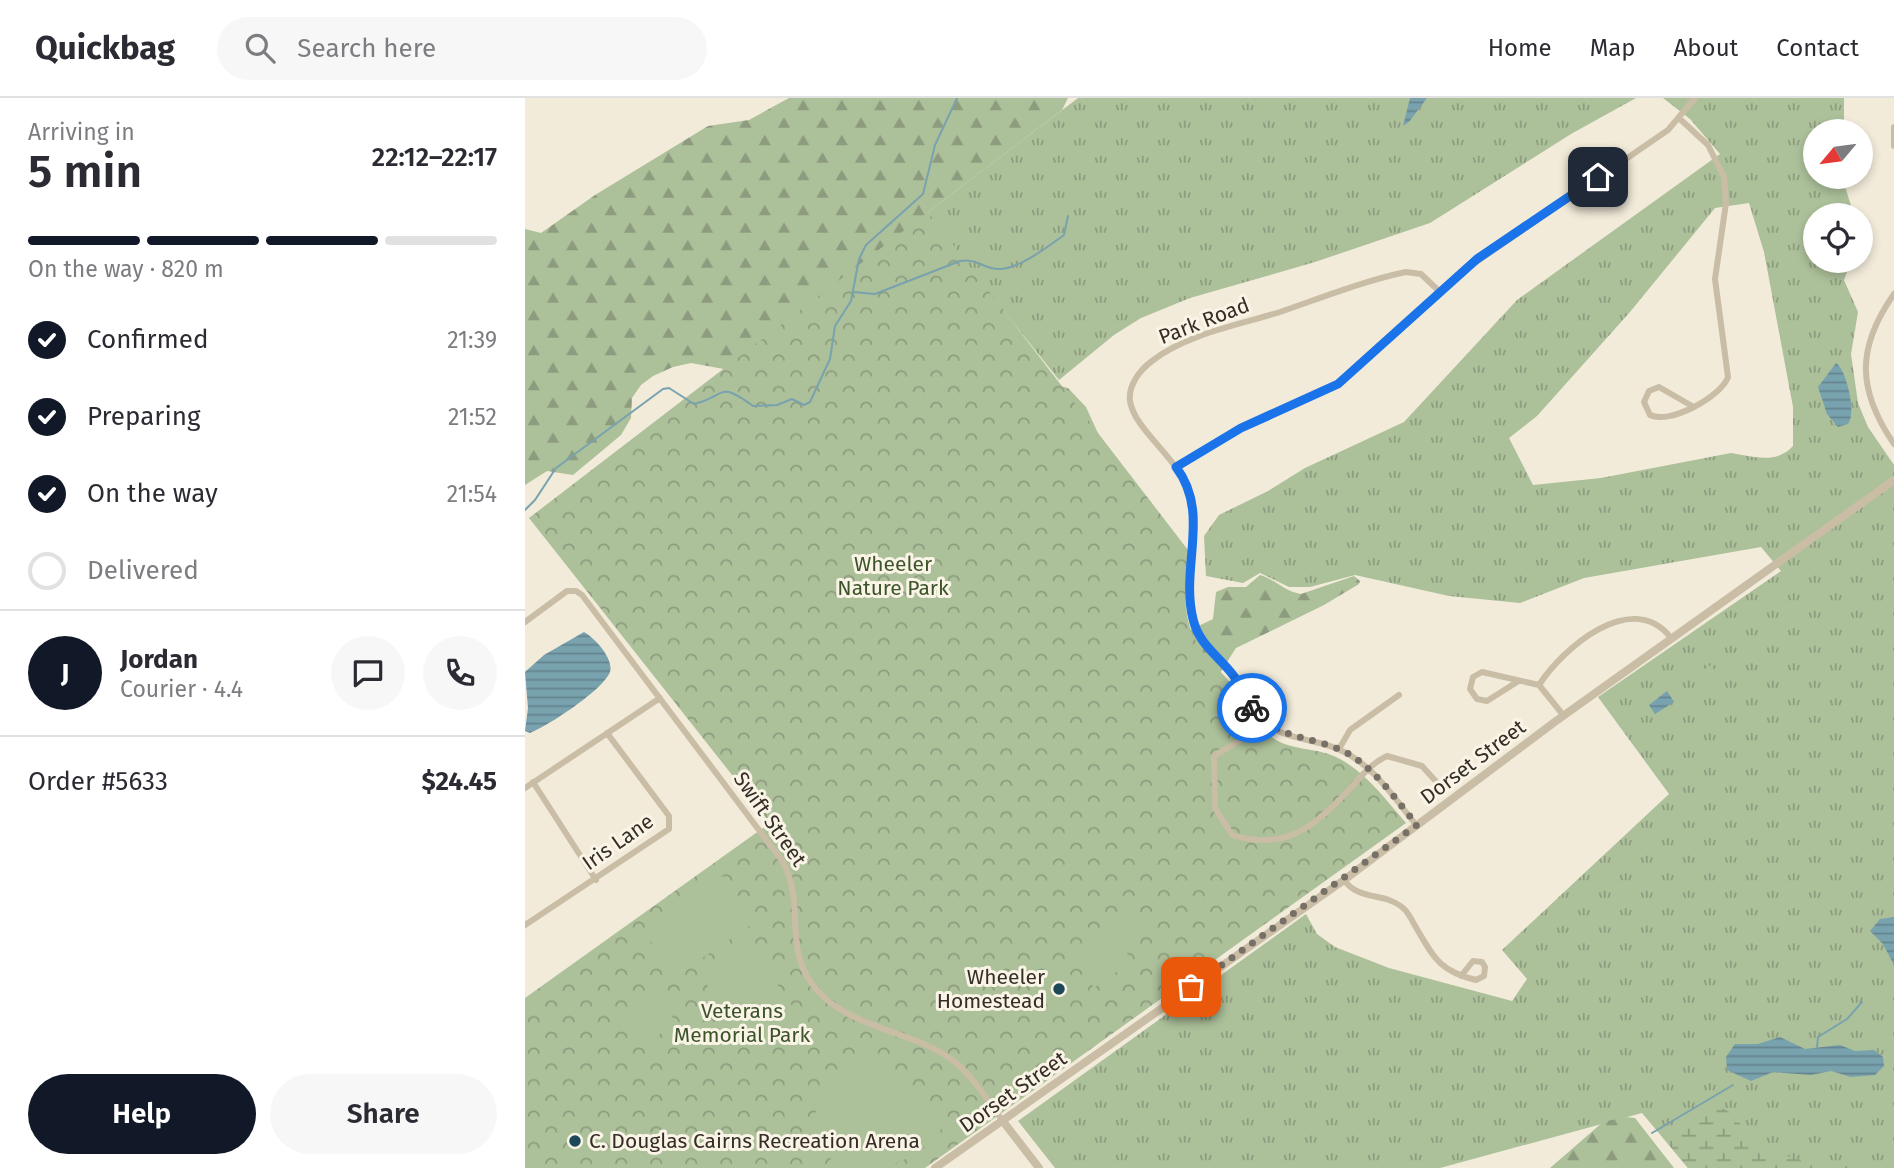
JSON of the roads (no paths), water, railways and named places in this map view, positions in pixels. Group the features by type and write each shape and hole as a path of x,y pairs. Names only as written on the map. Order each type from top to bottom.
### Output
{"street":[{"path":"1176,467 1241,428 1338,384 1493,248 1661,135 1680,119 1695,98"},
{"path":"1680,119 1715,155 1722,168 1726,194 1715,279 1728,377 1719,394 1692,406 1658,418 1647,413 1644,402 1649,391 1659,387 1692,406"},
{"path":"1894,127 1894,146"},
{"name":"Park Road","path":"1417,825 1368,768 1339,749 1283,734 1267,724 1252,708 1235,677 1208,649 1195,625 1190,602 1194,508 1189,487 1135,414 1130,399 1136,377 1160,356 1196,338 1401,273 1420,274 1440,292"},
{"path":"1894,295 1873,329 1865,363 1866,385 1873,407 1894,444"},
{"name":"Dorset Street","path":"935,1168 1343,880 1671,638 1894,480"},
{"name":"Swift Street","path":"525,622 572,590 582,596 783,862 795,892 798,953 803,969 818,990 850,1014 953,1060 1039,1168"},
{"path":"1539,685 1563,656 1616,621 1633,617 1646,619 1663,629 1671,638"},
{"path":"1517,682 1487,701 1477,699 1470,689 1471,679 1482,672 1539,685 1565,716"},
{"path":"1339,749 1350,730 1399,695"},
{"path":"525,788 660,698"},
{"path":"1267,724 1214,756 1215,808 1232,835 1247,840 1287,839 1308,828 1343,797 1368,768 1387,756 1402,758 1422,766 1441,786"},
{"name":"Iris Lane","path":"525,925 596,880 666,832 671,825 669,816 607,733"},
{"path":"533,782 596,880"},
{"path":"1343,880 1355,892 1400,906 1439,965 1461,976"}],"water":[{"path":"1410,98 1427,98 1403,126"},
{"path":"1836,363 1847,382 1851,401 1848,424 1838,427 1827,414 1818,387"},
{"path":"584,632 606,655 610,672 597,688 574,707 530,733 525,731 528,708 525,672 544,655"},
{"path":"1667,691 1674,702 1655,714 1649,705"},
{"path":"1894,917 1894,965 1883,944 1870,931 1880,919"},
{"path":"1780,1037 1805,1049 1840,1045 1855,1051 1874,1050 1883,1057 1884,1066 1875,1075 1851,1077 1831,1071 1811,1075 1773,1072 1751,1081 1727,1070 1726,1057 1735,1044 1758,1044"}],"waterway":[{"path":"525,510 535,500 556,468 663,389 669,388 694,404 722,392 733,394 753,406 777,405 792,399 804,405 810,402 830,359 835,326 851,301 859,259 866,245 923,194 935,145 957,98"},
{"path":"853,292 875,294 960,261 1005,269 1032,257 1064,235 1068,216"},
{"path":"1817,1047 1818,1037 1847,1019 1862,1002"},
{"path":"1652,1133 1733,1085"}],"place":[{"name":"Wheeler Homestead","path":"1059,989"},
{"name":"C. Douglas Cairns Recreation Arena","path":"575,1141"}],"park label":[{"name":"Wheeler Nature Park","path":"893,576"},
{"name":"Veterans Memorial Park","path":"742,1023"}]}
